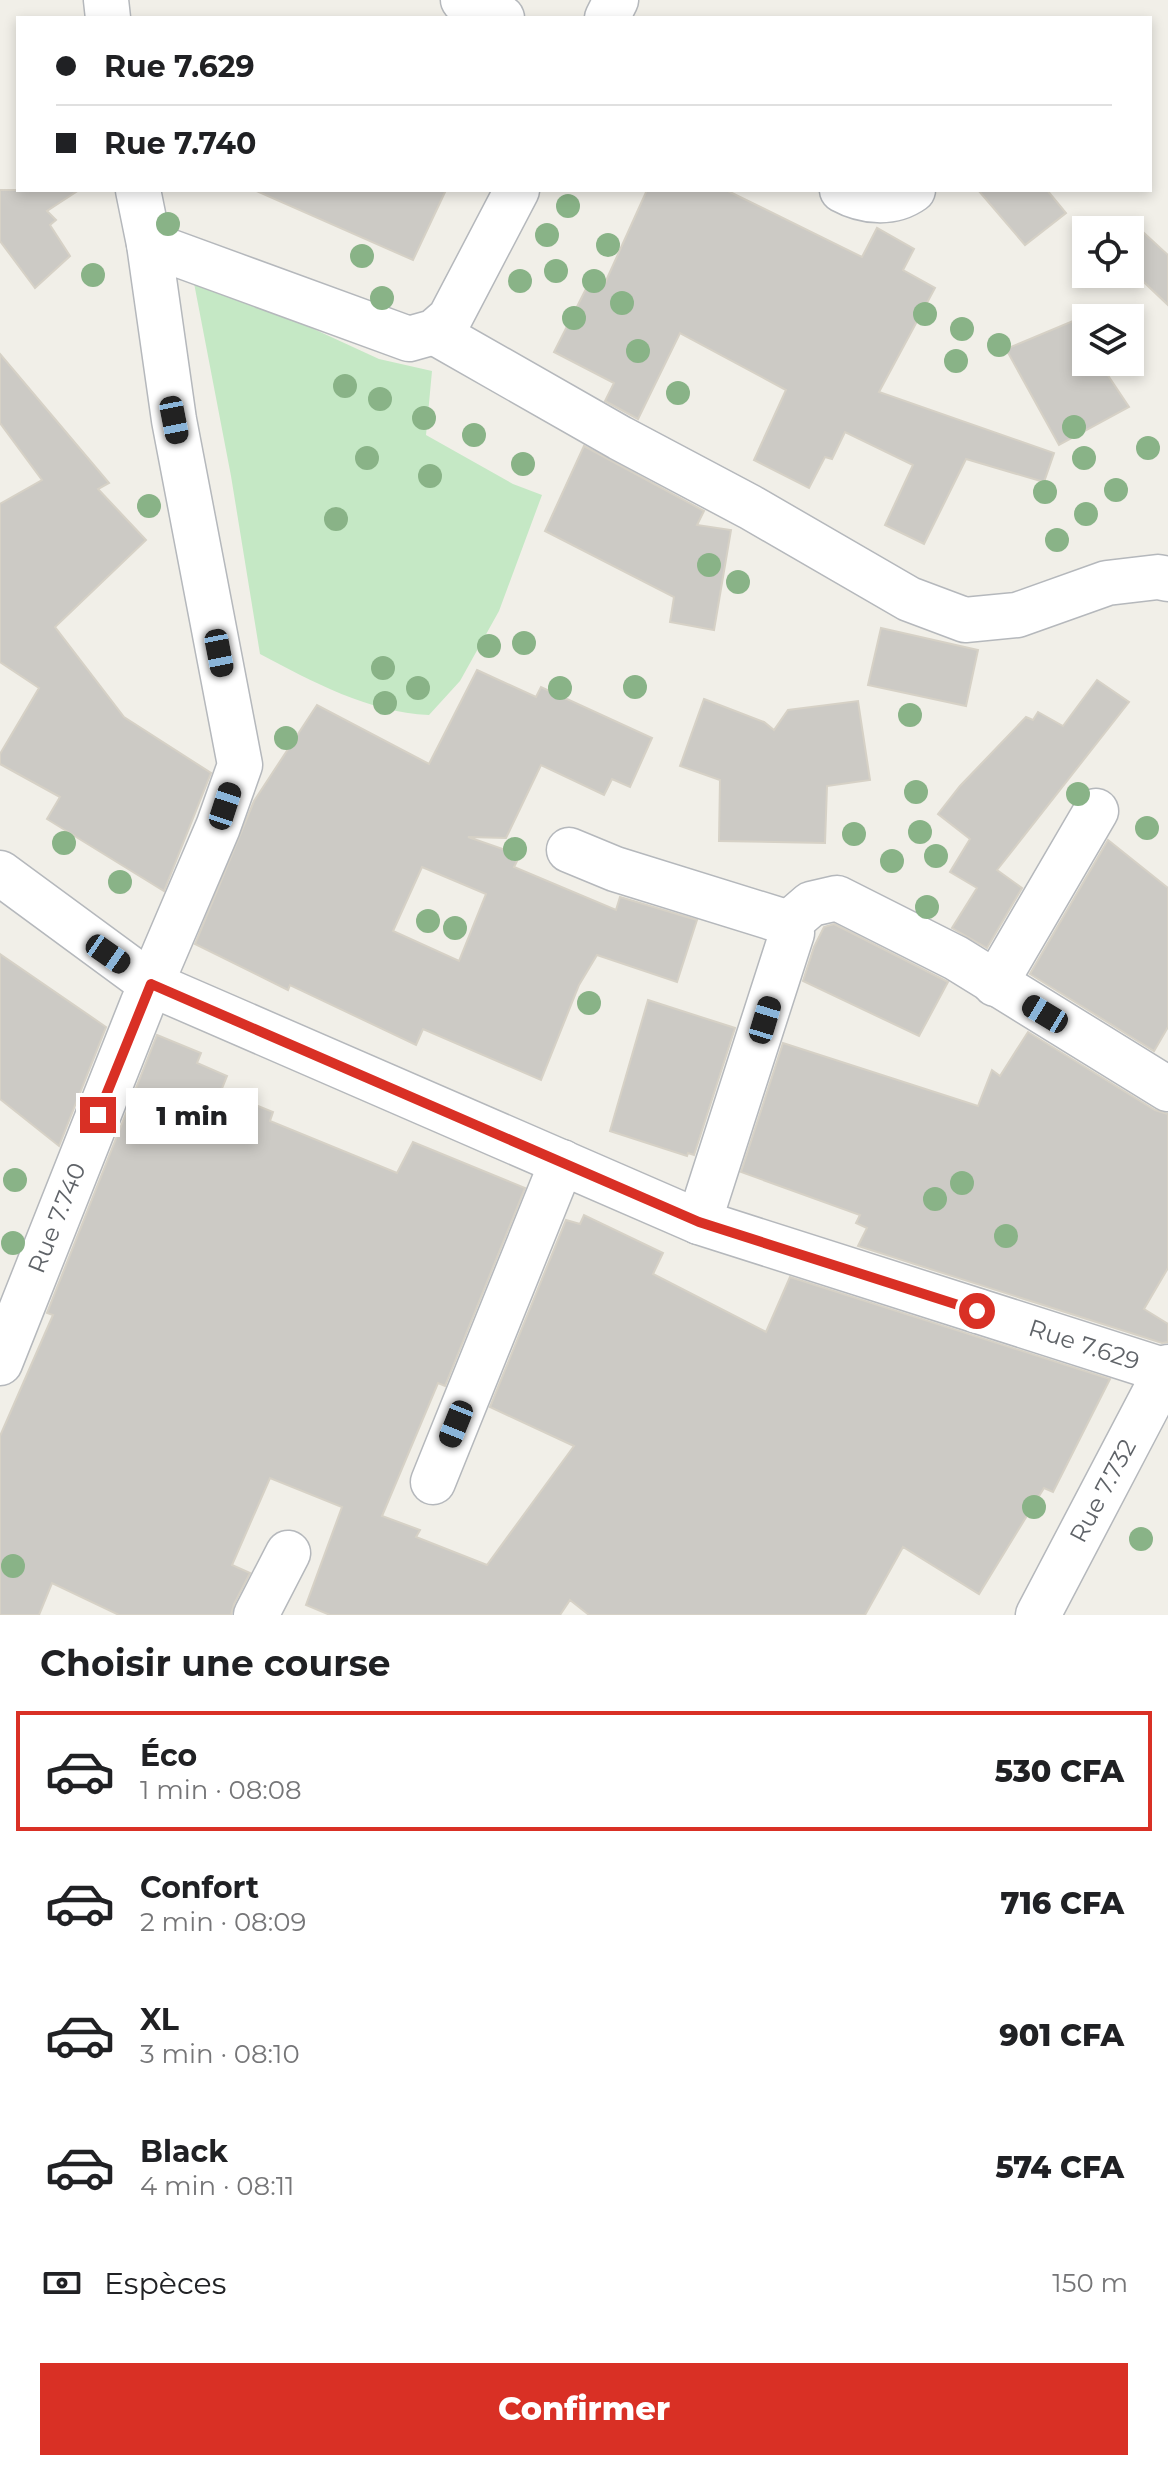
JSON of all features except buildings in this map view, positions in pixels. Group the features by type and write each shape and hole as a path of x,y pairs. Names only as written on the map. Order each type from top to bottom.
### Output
{"street":[{"path":"463,0 498,16"},
{"name":"Rue 7.740","path":"0,1363 151,984 218,827 240,765 174,420 149,244 138,192"},
{"path":"149,244 409,339 434,332 450,318 516,192"},
{"path":"846,192 857,198 875,201 904,197 910,192"},
{"path":"434,332 898,593 965,620 1017,615 1107,583 1158,577 1168,579"},
{"path":"995,984 1096,811"},
{"path":"569,850 615,869 789,923"},
{"name":"Rue 7.629","path":"0,873 151,984 699,1222 1167,1369"},
{"path":"789,923 811,904 837,898 956,958 1168,1089"},
{"path":"699,1222 792,933 789,923"},
{"path":"433,1482 562,1162"},
{"name":"Rue 7.732","path":"1038,1615 1167,1369"},
{"path":"256,1615 288,1553"}],"green space":[{"path":"194,283 279,313 379,359 432,371 426,435 513,484 542,495 499,611 460,681 429,715 406,713 363,702 260,654 231,476"}],"route":[{"path":"98,1115 151,984 699,1222 977,1311"}]}
